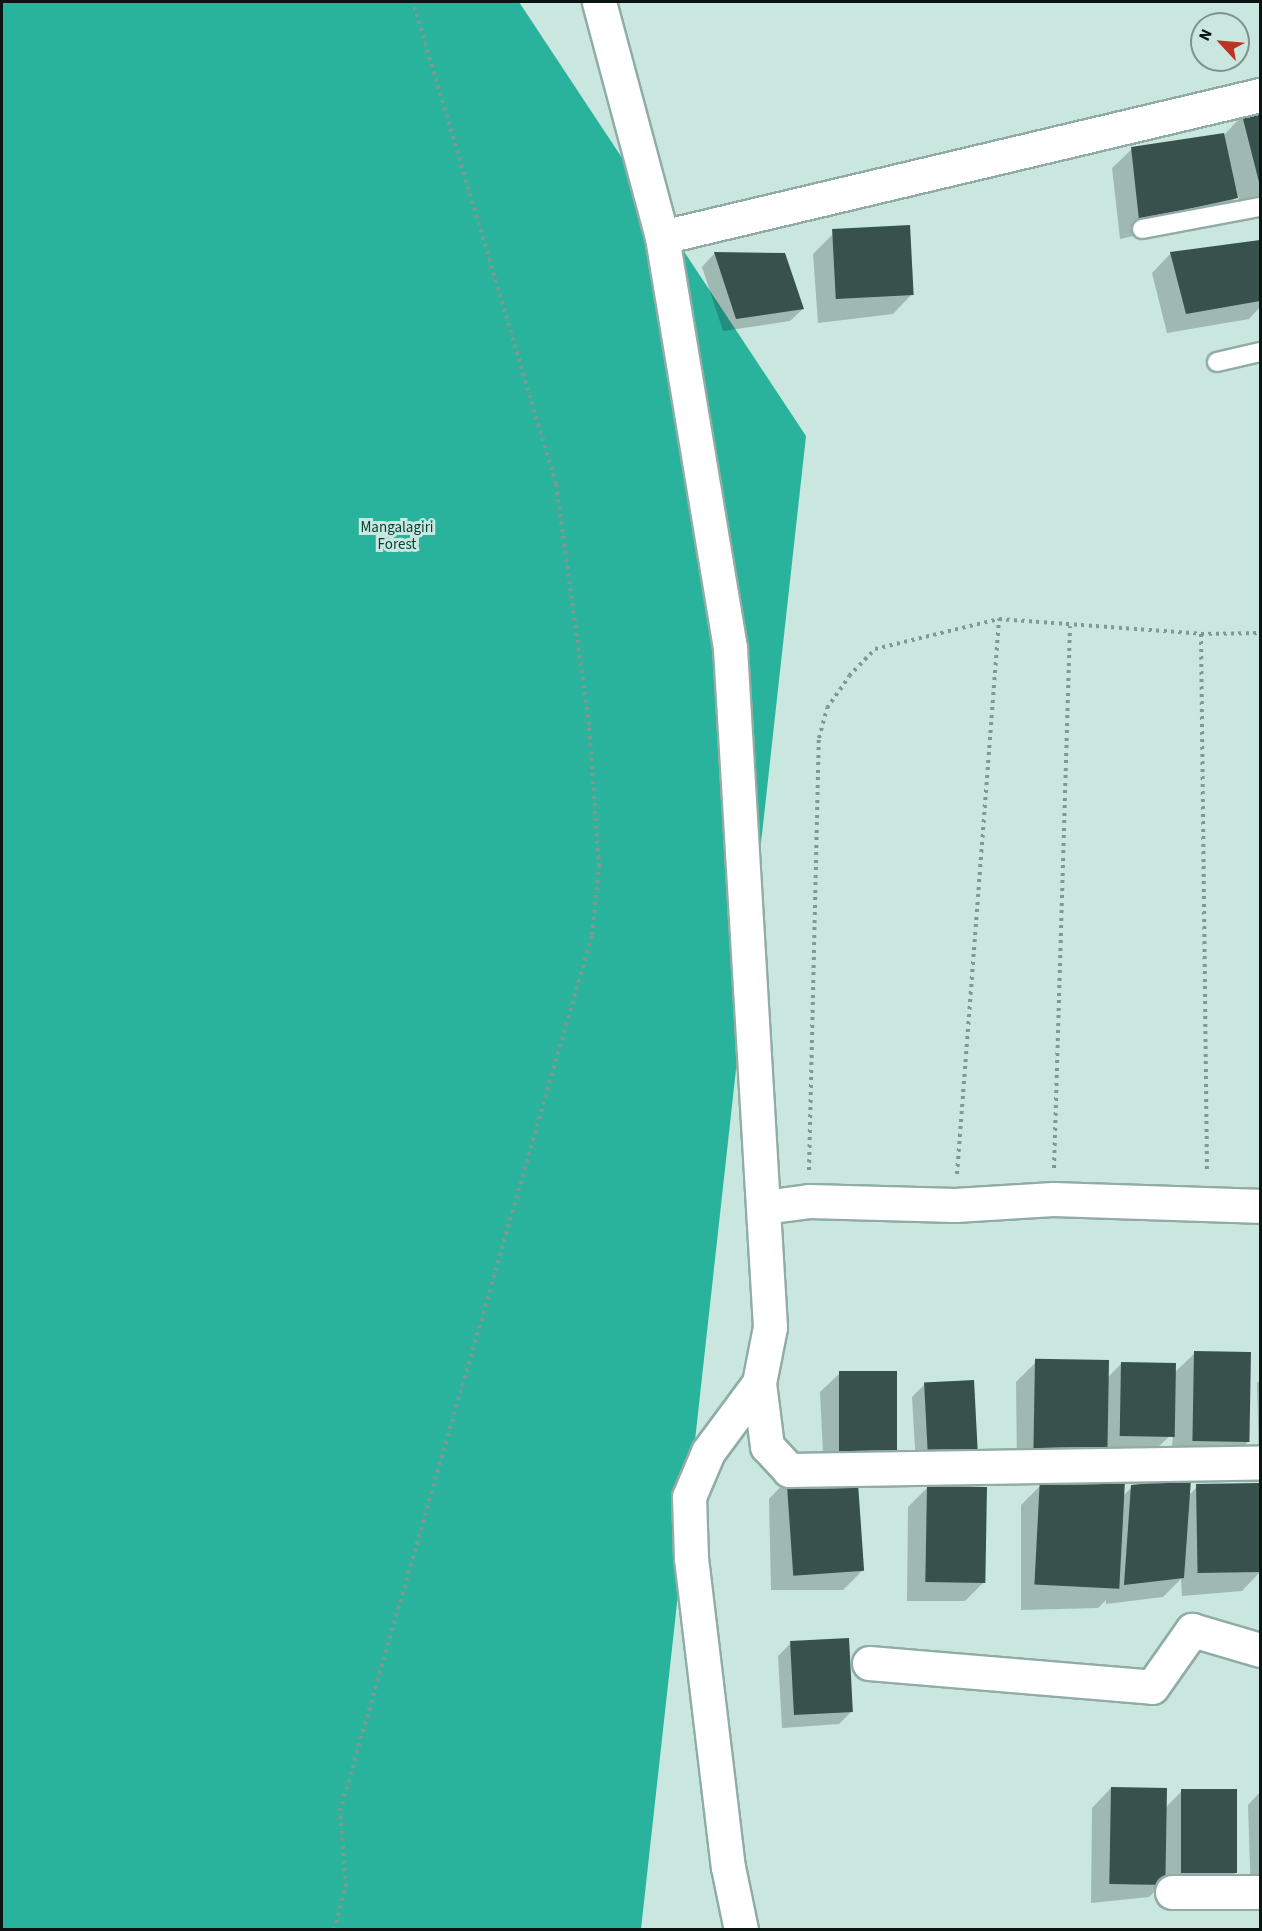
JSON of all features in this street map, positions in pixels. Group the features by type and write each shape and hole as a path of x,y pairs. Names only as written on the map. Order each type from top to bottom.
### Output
{"street":[{"path":"599,2 662,237 730,648 770,1327 759,1383 767,1446 789,1470 1260,1463"},
{"path":"662,237 1260,95"},
{"path":"764,1207 809,1201 955,1205 1053,1199 1260,1206"},
{"path":"741,1929 717,1772 689,1497 708,1452 759,1383"},
{"path":"869,1663 1152,1687 1192,1630 1260,1650"},
{"path":"1172,1892 1260,1892"}],"lane":[{"path":"1142,229 1260,207"},
{"path":"1217,362 1260,352"}],"path":[{"path":"334,1929 346,1886 340,1811 592,936 599,866 589,725 556,484 413,2"},
{"path":"955,1205 999,619"},
{"path":"809,1201 816,772 827,708 875,649 999,619 1201,634 1260,633"},
{"path":"1053,1199 1070,626"},
{"path":"1201,634 1208,1205"}],"green space":[{"name":"Mangalagiri Forest","path":"2,2 519,2 806,436 641,1929 2,1930"}],"building":[{"path":"1260,111 1260,186 1242,115"},
{"path":"1224,133 1238,198 1139,220 1131,147"},
{"path":"910,225 914,295 836,299 832,229"},
{"path":"1260,240 1260,301 1186,314 1170,252"},
{"path":"714,252 785,253 804,309 736,319"},
{"path":"1194,1351 1251,1352 1249,1442 1192,1441"},
{"path":"1035,1359 1109,1360 1107,1454 1033,1453"},
{"path":"1121,1362 1176,1363 1175,1437 1120,1436"},
{"path":"839,1371 897,1371 897,1459 839,1459"},
{"path":"974,1380 978,1449 928,1452 924,1383"},
{"path":"857,1469 864,1571 793,1576 786,1474"},
{"path":"1040,1476 1125,1480 1119,1589 1034,1584"},
{"path":"1191,1479 1184,1578 1124,1585 1131,1485"},
{"path":"1259,1483 1260,1572 1198,1573 1196,1484"},
{"path":"927,1486 987,1487 985,1583 925,1582"},
{"path":"849,1638 853,1712 794,1715 790,1641"},
{"path":"1111,1787 1167,1788 1165,1885 1109,1884"},
{"path":"1181,1789 1237,1789 1237,1873 1181,1873"}]}
